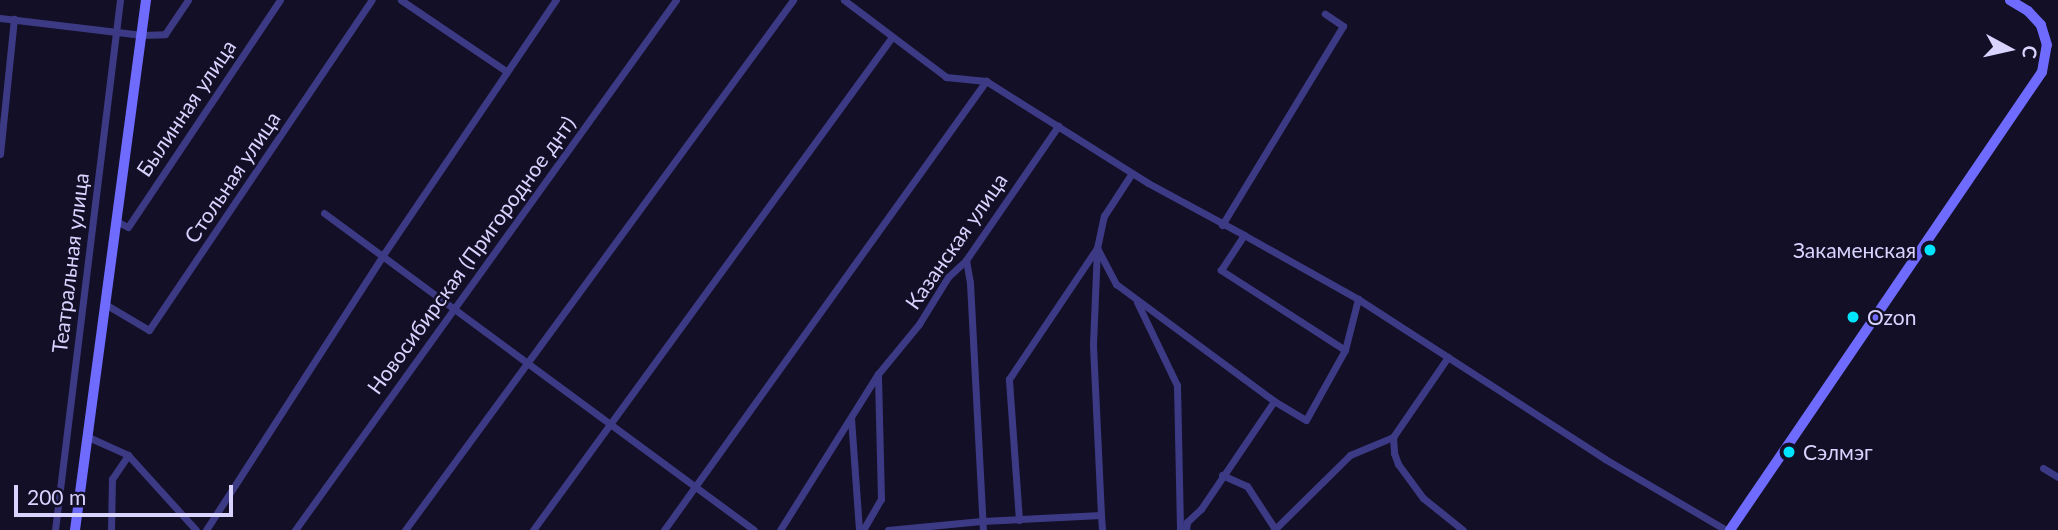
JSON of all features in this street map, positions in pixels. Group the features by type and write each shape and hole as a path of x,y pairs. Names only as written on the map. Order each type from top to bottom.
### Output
{"main road":[{"path":"75,530 146,0"},
{"path":"1728,530 2042,72 2047,45 2041,25 2028,10 2010,0"}],"street":[{"name":"Театральная улица","path":"55,530 120,0"},
{"path":"0,18 142,35 165,34 188,0"},
{"name":"Былинная улица","path":"118,222 128,226 280,0"},
{"name":"Стольная улица","path":"105,304 149,330 372,0"},
{"path":"401,0 506,71"},
{"path":"206,530 381,258 556,0"},
{"name":"Новосибирская (Пригородное днт)","path":"295,530 676,0"},
{"path":"405,530 793,0"},
{"path":"844,0 946,77 986,81 1132,173 1358,299 1605,459 1728,530"},
{"path":"1222,225 1343,26 1325,14"},
{"path":"0,154 15,19"},
{"path":"533,530 892,37"},
{"path":"664,530 986,81"},
{"name":"Казанская улица","path":"780,530 878,374 919,324 948,277 966,260 1058,126"},
{"path":"1102,530 1093,344 1097,248 1104,216 1132,173"},
{"path":"324,213 381,258 612,423 754,530"},
{"path":"1244,235 1221,270 1345,350"},
{"path":"1097,248 1116,284 1273,401 1306,420 1345,350 1358,299"},
{"path":"1019,520 1009,379 1097,248"},
{"path":"966,260 970,283 983,530"},
{"path":"1136,300 1177,385 1183,530"},
{"path":"1222,475 1247,486 1274,530 1350,455 1393,437 1448,357"},
{"path":"861,530 881,499 878,374"},
{"path":"1183,530 1187,522 1201,509 1273,401"},
{"path":"850,417 861,530"},
{"path":"86,435 128,455 196,530"},
{"path":"1393,437 1398,464 1423,498 1463,530"},
{"path":"111,530 112,479 128,455"},
{"path":"2043,468 2058,477"},
{"path":"888,530 982,521 1101,515"}],"place":[{"name":"Закаменская","path":"1930,250"},
{"name":"Ozon","path":"1853,317"},
{"name":"Сэлмэг","path":"1789,452"}]}
